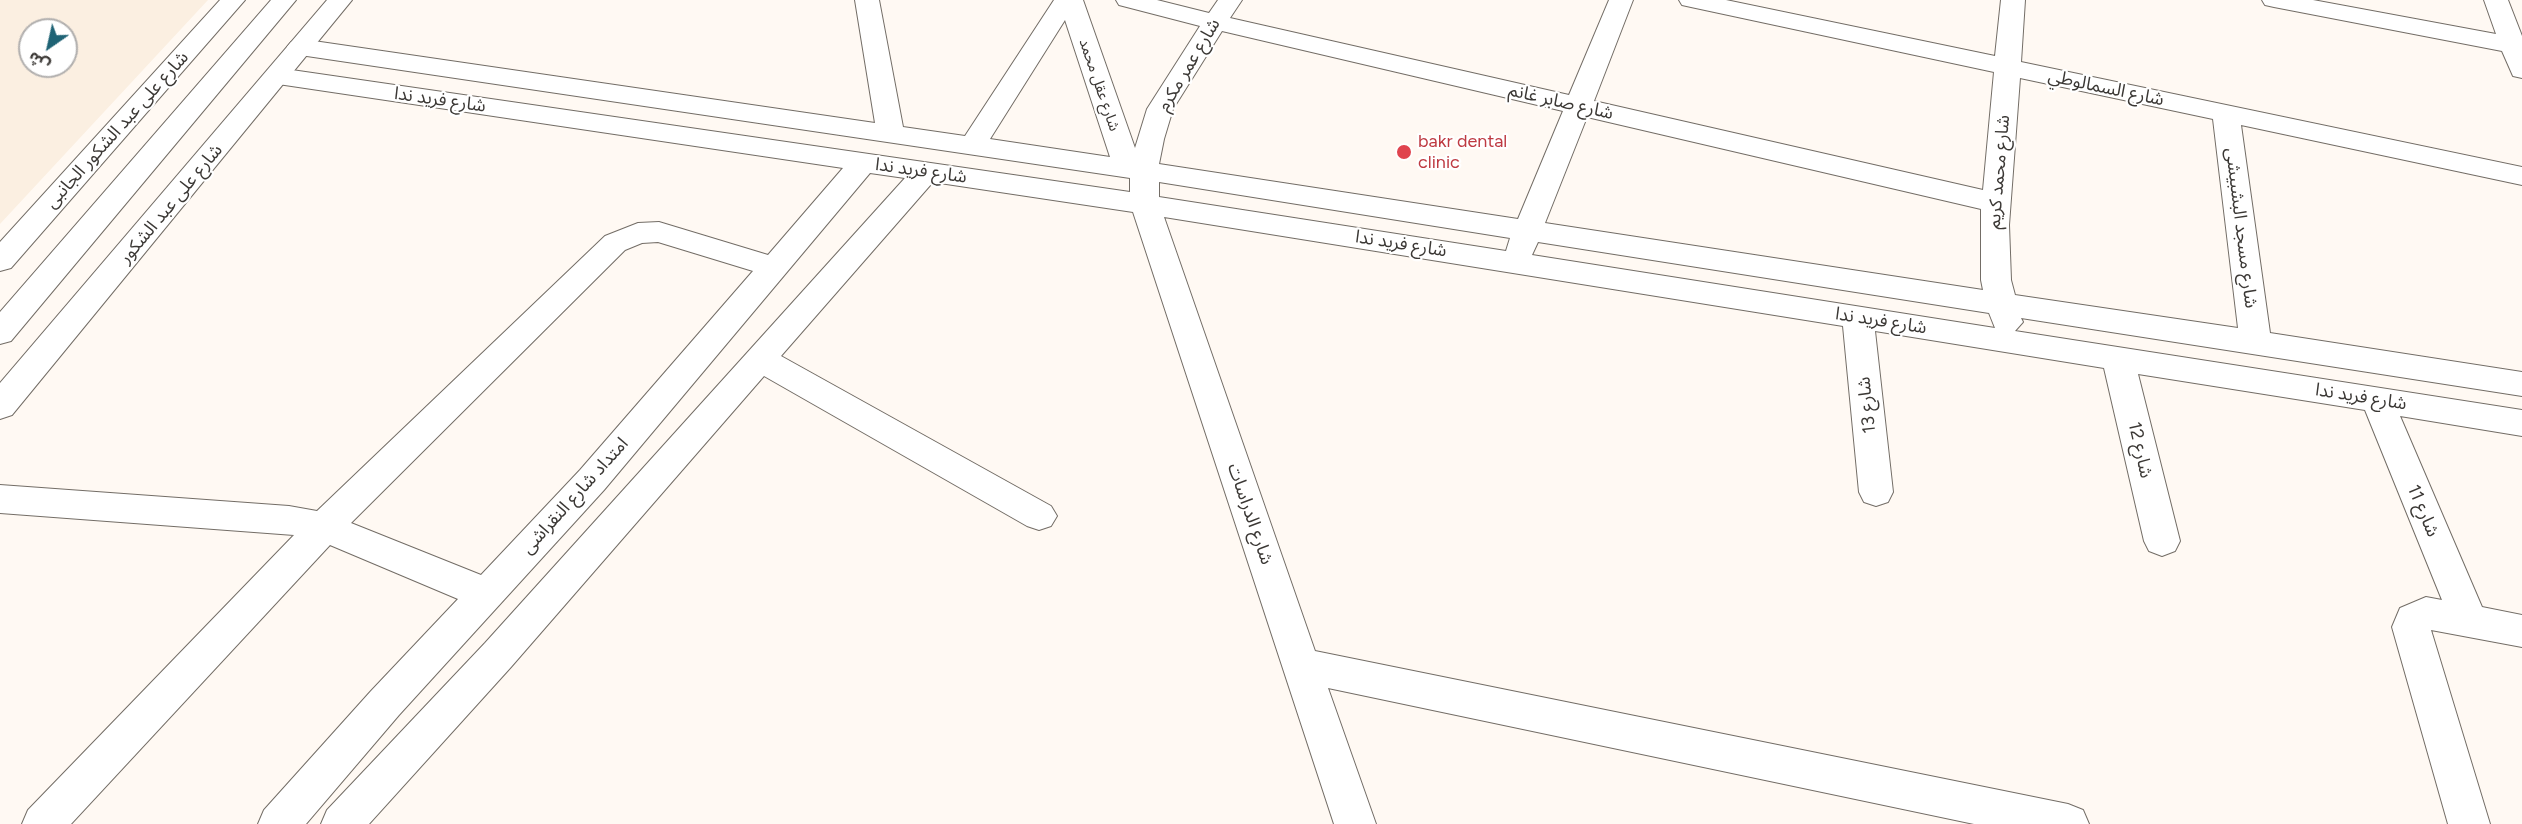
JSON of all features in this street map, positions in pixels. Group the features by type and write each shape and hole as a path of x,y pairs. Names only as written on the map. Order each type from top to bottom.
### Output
{"street":[{"name":"شارع على عبد الشكور الجانبى","path":"0,261 233,0"},
{"path":"0,333 284,0"},
{"name":"شارع على عبد الشكور","path":"0,406 340,0"},
{"path":"867,0 891,134"},
{"path":"972,146 1066,0"},
{"name":"شارع عقل محمد","path":"1071,0 1139,182"},
{"name":"شارع صابر غانم","path":"1128,0 1214,22 1994,202"},
{"name":"شارع عمر مكرم","path":"1139,182 1149,140 1160,109 1230,0"},
{"path":"1515,262 1576,106 1621,0"},
{"name":"شارع السمالوطي","path":"1691,0 2522,176"},
{"name":"شارع محمد كريم","path":"2012,341 2002,304 1994,256 1994,202 2009,68 2013,0"},
{"path":"2274,0 2517,46"},
{"path":"2496,0 2517,46 2522,70"},
{"name":"شارع فريد ندا","path":"300,47 972,146 1515,262 2522,423"},
{"path":"422,97 446,69"},
{"name":"شارع فريد ندا","path":"278,76 927,171 1139,182 1527,230 2522,384"},
{"name":"شارع مسجد البشبيشى","path":"2226,113 2255,342"},
{"name":"امتداد شارع النقراشى","path":"279,824 386,703 592,480 864,162"},
{"path":"342,824 498,655 927,171"},
{"name":"شارع الدراسات","path":"1139,182 1355,824"},
{"path":"43,824 324,527 615,243 638,233 659,232 774,267"},
{"name":"شارع 13","path":"1858,317 1876,492"},
{"name":"شارع 12","path":"2118,358 2162,541"},
{"path":"760,359 1039,516"},
{"name":"شارع 11","path":"2377,400 2469,621"},
{"path":"0,499 289,520 324,527 487,594"},
{"path":"2469,824 2411,627 2413,619 2426,614 2522,631"},
{"path":"1301,666 2068,824"}],"shaded area":[{"path":"0,0 208,0 0,224"}],"place":[{"name":"bakr dental clinic","path":"1404,152"}]}
